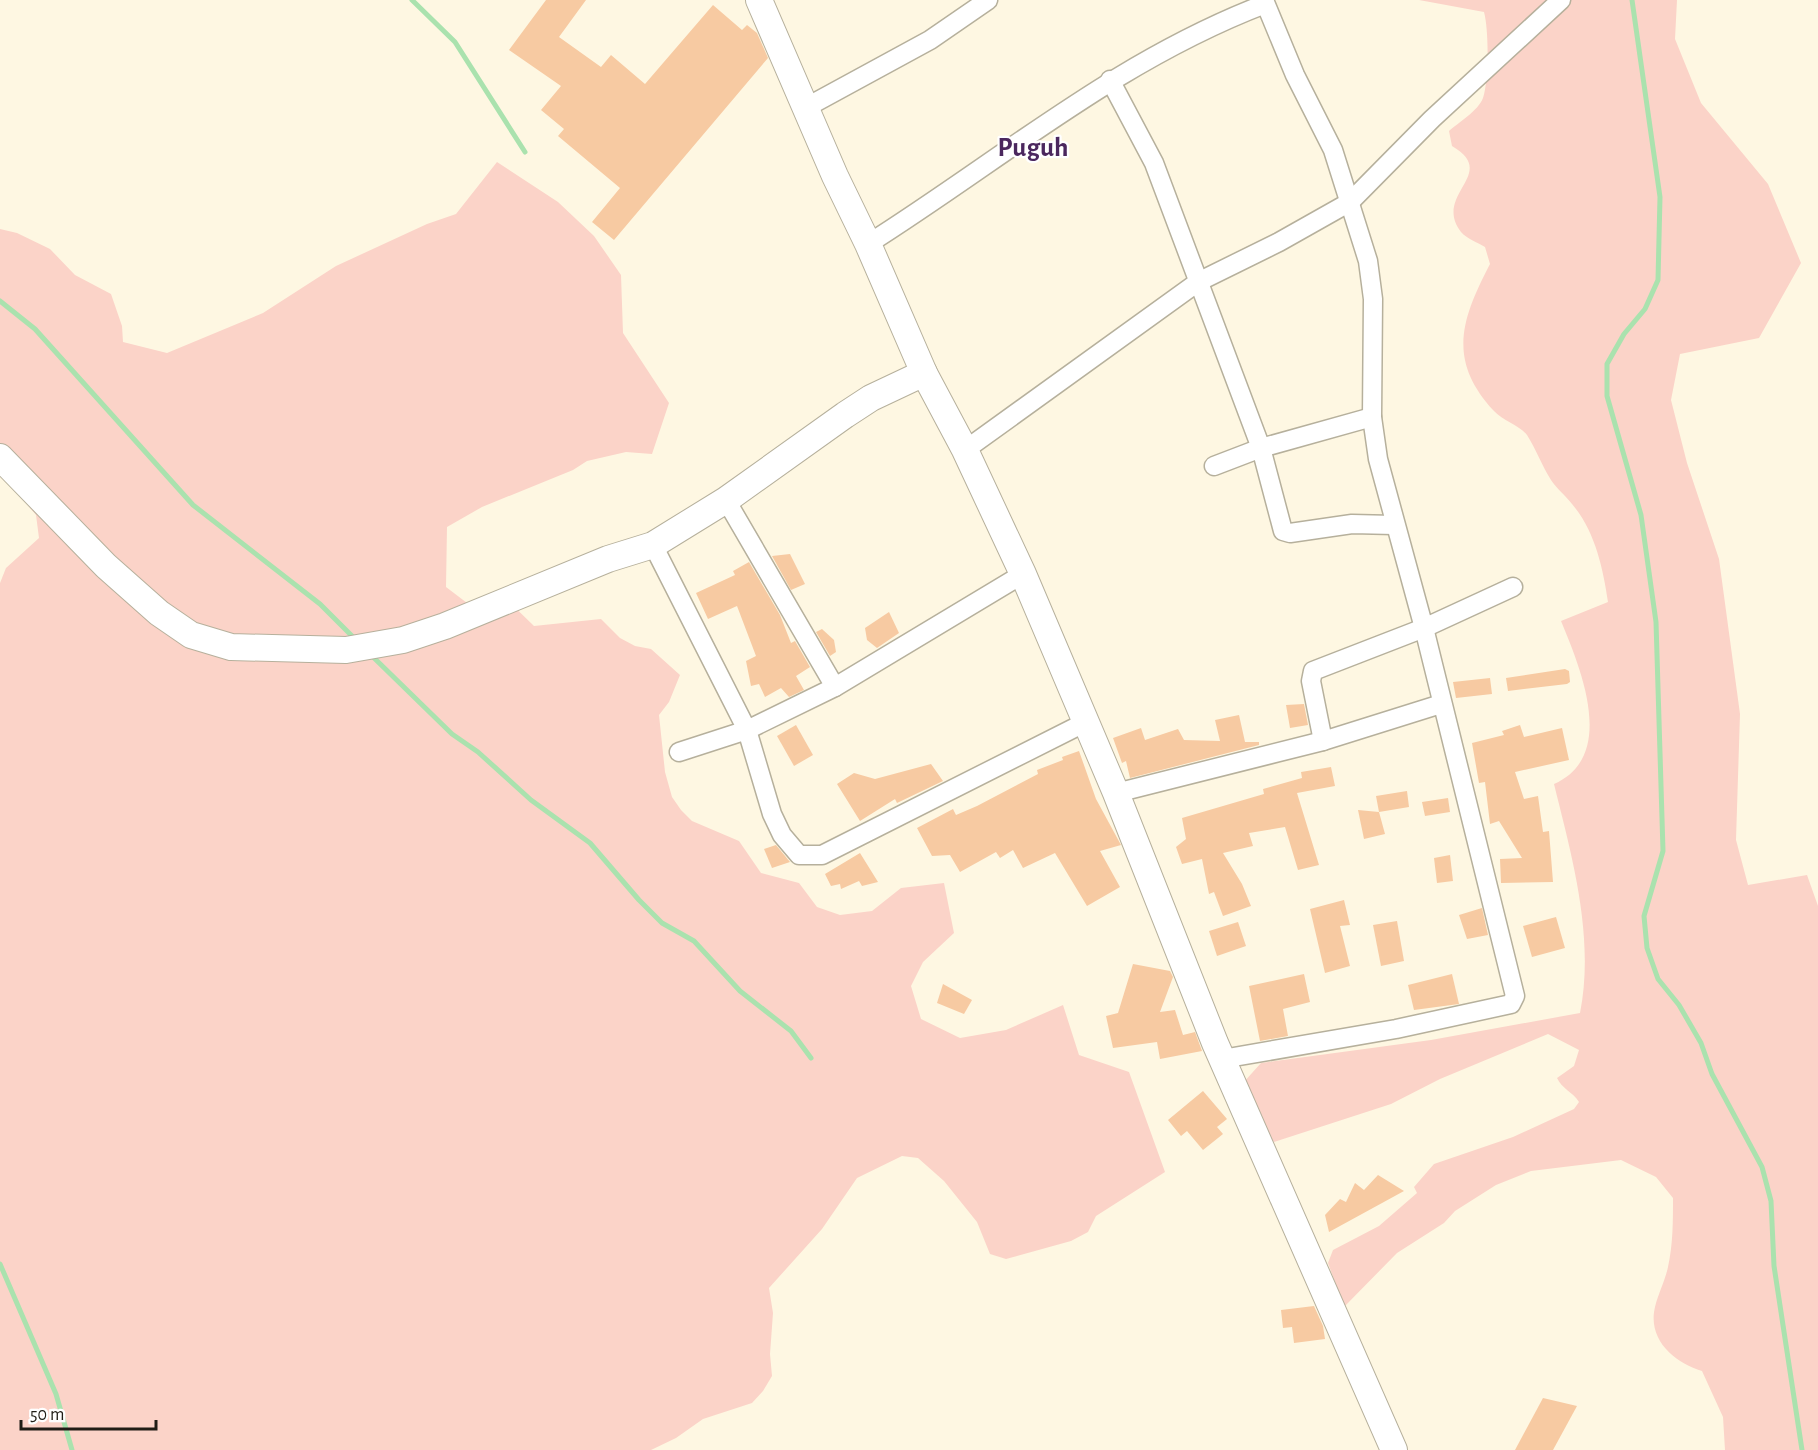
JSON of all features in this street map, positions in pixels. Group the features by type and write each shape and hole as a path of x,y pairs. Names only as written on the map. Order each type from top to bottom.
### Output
{"street":[{"path":"759,0 924,373 965,450 1023,574 1116,793 1161,912 1222,1059 1394,1450"},
{"path":"805,108 930,40 988,0"},
{"path":"965,450 1198,282 1307,227 1350,202 1439,112 1561,0"},
{"path":"868,243 940,198 1110,80 1196,33 1265,2 1295,75 1333,150 1368,261 1371,280 1372,417 1378,459 1394,525 1424,628 1515,991 1511,1004 1396,1029 1222,1059"},
{"path":"1110,80 1154,163 1261,448 1283,531 1290,533 1352,524 1394,525"},
{"path":"0,457 105,566 159,613 191,635 231,647 346,650 403,640 445,626 608,560 653,545 726,500 844,415 872,398 924,373"},
{"path":"1214,466 1261,448 1372,417"},
{"path":"726,500 834,687"},
{"path":"653,545 747,730 772,814 782,835 799,855 822,855 1086,722"},
{"path":"680,752 747,730 834,687 1023,574"},
{"path":"1323,741 1311,681 1314,671 1424,628 1513,587"},
{"path":"1116,793 1323,741 1442,704"}],"shaded area":[{"path":"1419,0 1677,0 1675,39 1701,103 1768,184 1801,263 1759,338 1680,354 1671,400 1687,463 1719,559 1740,714 1736,840 1748,885 1807,875 1818,906 1818,1450 1725,1450 1723,1417 1702,1371 1673,1356 1659,1340 1655,1330 1655,1307 1667,1272 1671,1250 1673,1198 1656,1177 1621,1160 1531,1171 1496,1185 1455,1211 1444,1223 1397,1253 1344,1307 1328,1263 1333,1250 1379,1226 1417,1193 1414,1187 1434,1164 1513,1137 1574,1109 1579,1102 1557,1078 1574,1066 1579,1050 1548,1034 1440,1079 1391,1104 1274,1142 1257,1126 1243,1083 1261,1063 1431,1040 1580,1013 1585,955 1583,926 1574,868 1554,784 1573,771 1585,753 1589,732 1589,709 1577,662 1561,621 1608,602 1606,589 1597,550 1580,515 1551,480 1527,435 1494,411 1469,374 1464,357 1466,322 1490,264 1485,247 1463,234 1454,219 1454,206 1470,166 1465,156 1452,146 1449,131 1473,112 1483,98 1487,68 1486,20 1484,12"},
{"path":"497,162 558,202 594,236 621,275 623,333 669,403 652,454 626,452 587,461 573,470 482,507 447,527 446,587 471,606 500,593 534,626 601,619 620,638 635,646 651,649 680,675 669,702 659,715 665,772 672,797 692,821 739,841 761,873 799,883 817,907 840,915 872,911 901,888 944,883 954,933 923,962 911,986 921,1019 960,1038 1006,1030 1063,1005 1079,1055 1129,1072 1165,1172 1096,1216 1088,1232 1071,1241 1006,1259 990,1254 977,1222 944,1181 918,1158 902,1156 857,1178 822,1229 769,1288 773,1313 770,1354 772,1376 763,1391 752,1403 703,1419 676,1438 651,1450 0,1450 0,583 6,568 39,538 36,515 0,472 0,229 17,233 50,249 75,275 111,294 122,326 123,342 167,353 263,313 336,266 427,224 456,214"}],"building":[{"path":"546,0 586,0 559,37 601,67 611,55 645,84 713,5 742,30 747,25 757,33 768,58 614,240 592,222 620,188 558,136 564,129 541,110 561,86 509,50"},
{"path":"790,554 805,584 791,590 772,556"},
{"path":"749,562 780,615 791,643 795,641 810,667 796,676 804,690 789,697 781,688 765,697 759,684 751,686 746,661 756,656 737,606 708,619 696,593 735,575 733,571"},
{"path":"889,612 899,633 877,648 867,640 865,628"},
{"path":"822,629 834,640 836,652 830,656 816,632"},
{"path":"1565,669 1569,671 1570,682 1567,684 1508,691 1506,678"},
{"path":"1490,678 1492,694 1456,698 1453,682"},
{"path":"1304,704 1308,725 1290,728 1286,705"},
{"path":"1239,715 1245,742 1259,742 1259,745 1130,778 1126,761 1122,763 1113,738 1141,728 1145,740 1178,729 1184,740 1220,741 1215,720"},
{"path":"796,725 813,755 794,766 777,736"},
{"path":"1520,725 1524,737 1562,728 1569,760 1515,772 1524,799 1538,796 1543,832 1549,831 1553,882 1501,883 1500,859 1522,858 1499,821 1490,824 1485,782 1479,783 1472,743 1504,735 1502,731"},
{"path":"1079,751 1096,799 1121,845 1100,851 1120,887 1087,906 1055,853 1023,868 1013,850 1000,858 996,852 960,872 950,855 932,856 917,828 953,809 956,815 977,806 1038,774 1037,770"},
{"path":"931,764 943,781 897,803 895,799 860,821 837,784 854,773 875,779"},
{"path":"1331,767 1335,786 1297,793 1319,865 1298,870 1285,827 1249,833 1253,846 1223,853 1242,884 1251,906 1223,916 1214,892 1209,894 1202,859 1182,864 1176,847 1186,839 1182,818 1264,794 1263,789 1302,778 1301,772"},
{"path":"1407,791 1409,807 1379,812 1376,796"},
{"path":"1448,798 1450,812 1425,816 1422,802"},
{"path":"1358,810 1379,812 1385,834 1364,839"},
{"path":"776,845 790,862 772,868 764,849"},
{"path":"860,853 878,882 862,886 859,881 841,889 840,884 831,886 825,874"},
{"path":"1450,855 1453,881 1437,883 1434,858"},
{"path":"1344,900 1350,925 1340,926 1350,966 1325,973 1310,909"},
{"path":"1482,908 1488,935 1467,939 1459,915"},
{"path":"1556,917 1565,948 1532,957 1523,926"},
{"path":"1397,921 1404,961 1381,966 1373,925"},
{"path":"1238,922 1246,946 1217,956 1209,931"},
{"path":"1133,964 1170,971 1173,977 1160,1012 1175,1010 1183,1035 1195,1032 1202,1051 1160,1059 1157,1042 1113,1048 1106,1016 1118,1013"},
{"path":"1304,974 1310,1002 1283,1009 1288,1036 1260,1041 1249,986"},
{"path":"1452,974 1459,1004 1414,1010 1408,985"},
{"path":"943,984 972,1000 964,1014 937,1003"},
{"path":"1203,1091 1227,1119 1217,1127 1223,1134 1203,1150 1187,1131 1181,1136 1168,1120"},
{"path":"1378,1175 1404,1191 1329,1232 1325,1215 1340,1199 1346,1202 1355,1183 1364,1190"},
{"path":"1314,1306 1323,1326 1325,1339 1294,1343 1292,1327 1283,1328 1281,1310"},
{"path":"1543,1398 1577,1406 1553,1450 1515,1450"}],"waterway":[{"path":"412,0 455,42 525,152"},
{"path":"1632,0 1660,197 1658,280 1645,309 1624,334 1607,364 1607,396 1641,515 1656,622 1663,851 1644,916 1647,948 1658,979 1679,1005 1701,1043 1712,1074 1762,1167 1771,1201 1774,1266 1802,1450"},
{"path":"0,301 35,329 193,505 320,604 357,641"},
{"path":"370,654 452,734 478,752 531,800 590,843 662,923 694,941 740,991 791,1031 811,1058"},
{"path":"0,1264 56,1394 72,1450"}],"district":[{"name":"Puguh","path":"1033,147"}]}
